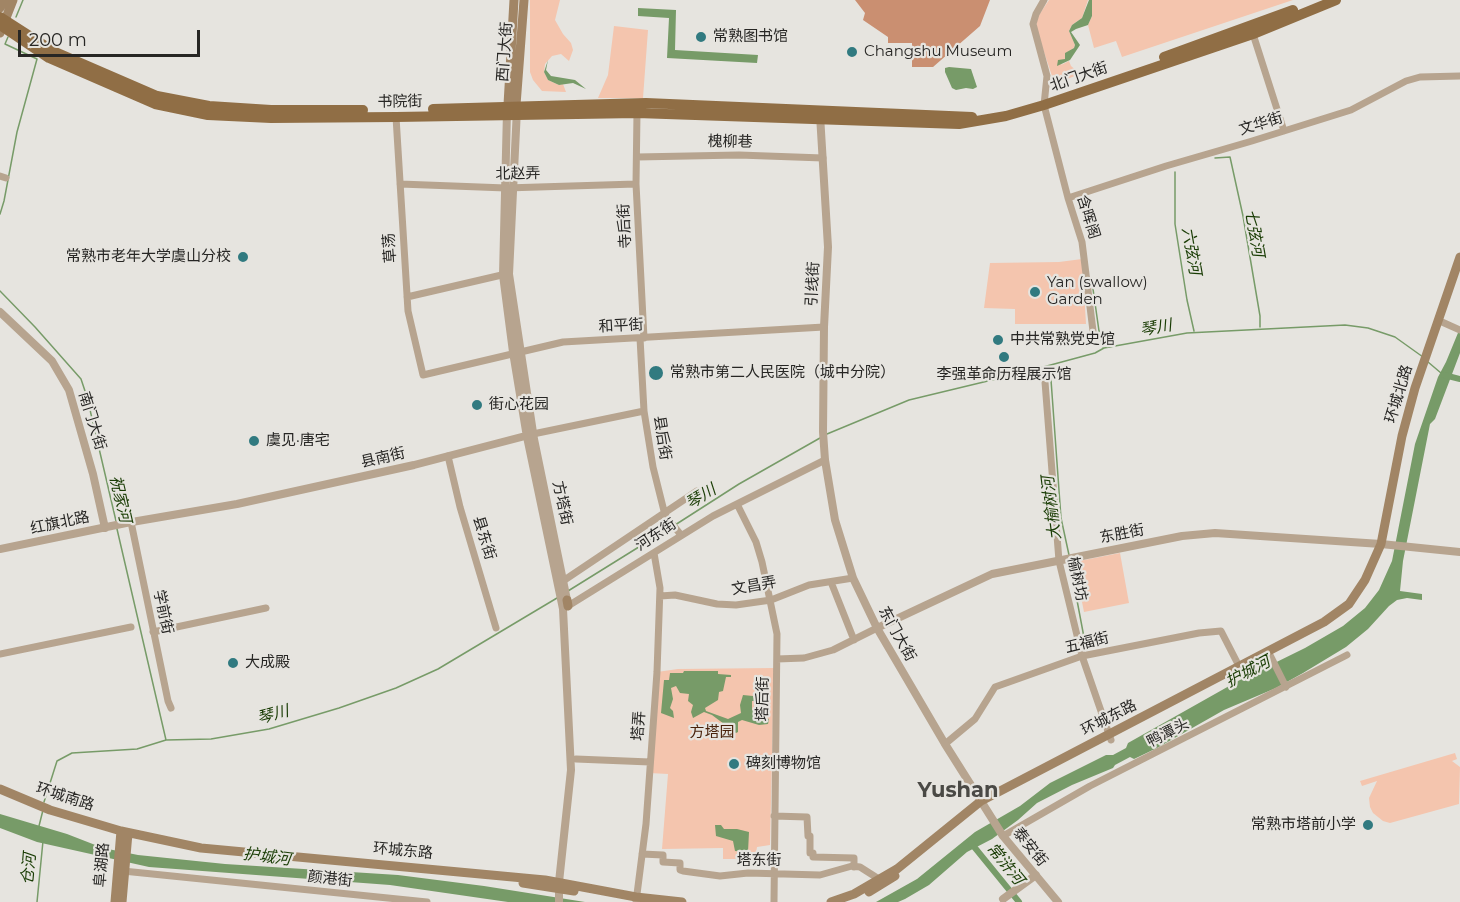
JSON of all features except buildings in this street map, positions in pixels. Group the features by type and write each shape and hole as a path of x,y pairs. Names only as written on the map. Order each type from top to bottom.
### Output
{"main road":[{"path":"0,8 4,0"},
{"path":"2,24 13,0"},
{"name":"西门大街","path":"512,110 514,0"},
{"name":"西门大街","path":"512,110 524,0"},
{"name":"北门大街","path":"820,114 959,124 1006,116 1321,0"},
{"name":"北门大街","path":"1044,102 1253,34 1336,0"},
{"name":"书院街","path":"2,24 53,51 157,96 209,106 271,110 820,114"},
{"name":"书院街","path":"2,24 49,58 155,104 213,115 271,118 396,117 646,103 820,114"},
{"name":"环城北路","path":"1383,544 1404,439 1460,257"},
{"name":"环城北路","path":"1430,352 1447,324 1460,269"},
{"name":"环城东路","path":"1240,668 1329,624 1354,604 1372,577 1383,544"},
{"name":"环城东路","path":"844,902 882,881 935,846 983,804 1324,622 1349,604 1365,580 1383,544"},
{"name":"环城南路","path":"0,791 36,807 123,839"},
{"name":"环城东路","path":"123,839 203,854 521,882 561,893 682,902"},
{"name":"阜湖路","path":"122,902 123,839"},
{"name":"阜湖路","path":"115,902 122,866"},
{"name":"环城东路","path":"831,902 882,881"}],"street":[{"name":"含晖阁","path":"1044,0 1033,24 1047,76 1044,102 1068,198 1082,242 1094,339"},
{"path":"1253,34 1284,131"},
{"name":"文华街","path":"1068,198 1351,110 1406,81 1420,77 1460,76"},
{"name":"方塔街","path":"512,110 506,275 530,435 566,602 576,759 561,893"},
{"name":"寺后街","path":"637,113 636,184 642,338"},
{"name":"引线街","path":"820,114 828,247 824,327 825,460"},
{"name":"草荡","path":"396,117 408,310 423,375"},
{"name":"槐柳巷","path":"637,157 739,155 823,158"},
{"name":"北赵弄","path":"400,184 509,188 636,184"},
{"path":"407,297 506,275"},
{"name":"南门大街","path":"0,312 52,362 69,390 108,527"},
{"path":"1447,324 1460,330"},
{"name":"和平街","path":"423,375 563,342 824,327"},
{"name":"县后街","path":"642,338 644,411 664,515"},
{"name":"榆树坊","path":"1046,382 1061,561 1082,656 1110,737"},
{"name":"县南街","path":"128,523 237,504 530,435 644,411"},
{"name":"县东街","path":"448,456 460,507 496,628"},
{"name":"河东街","path":"566,602 681,535 825,460"},
{"name":"东门大街","path":"825,460 835,520 853,578 877,628 983,804"},
{"name":"河东街","path":"562,586 697,492"},
{"name":"塔后街","path":"738,504 756,542 767,578 777,634 774,902"},
{"path":"664,515 681,535"},
{"name":"红旗北路","path":"0,549 128,523"},
{"name":"学前街","path":"128,523 171,708"},
{"name":"东胜街","path":"877,628 992,574 1182,536 1215,533 1383,544 1460,552"},
{"name":"塔弄","path":"635,900 642,854 657,672 660,596 654,552"},
{"name":"文昌弄","path":"660,596 675,595 717,604 736,605 771,600 809,585 853,578"},
{"path":"831,582 854,640"},
{"name":"方塔街","path":"561,893 571,770 566,602"},
{"path":"153,632 266,608"},
{"path":"0,654 130,627"},
{"path":"777,659 804,658 833,650 877,628"},
{"name":"五福街","path":"945,744 975,719 995,687 1082,656 1199,633 1221,631 1240,668"},
{"path":"1270,655 1286,687"},
{"name":"鸭潭头","path":"1004,836 1090,786 1347,655"},
{"path":"576,759 650,762"},
{"name":"泰安街","path":"983,804 1004,836 1058,902"},
{"path":"774,816 807,817 810,853 813,853 813,857 854,858 854,867 860,867 882,881"},
{"name":"塔东街","path":"642,854 663,855 663,862 680,863 680,870 683,871 720,876 748,873 820,875 854,867"},
{"name":"颜港街","path":"122,866 427,902"},
{"path":"1004,901 1036,875"}],"green space":[{"path":"530,0 560,0 555,20 571,43 573,50 569,61 561,54 552,56 545,64 544,72 548,80 559,85 563,84 566,92 542,91 533,80 530,72"},
{"path":"1049,0 1088,0 1082,18 1072,25 1069,31 1075,45 1066,53 1061,65 1069,61 1080,74 1062,81 1055,81 1052,76 1036,28 1037,18"},
{"path":"1092,0 1293,0 1122,57 1116,41 1094,48 1088,25 1092,16"},
{"path":"614,26 648,30 643,98 598,98 608,75"},
{"name":"Yan (swallow) Garden","path":"1082,259 1086,324 1015,324 1015,309 984,308 990,263 1059,262"},
{"path":"1120,553 1129,603 1084,612 1074,562"},
{"name":"方塔园","path":"774,668 770,845 757,847 756,853 748,859 723,859 723,848 662,849 668,774 649,773 657,672 678,669"},
{"path":"1455,753 1457,759 1452,761 1460,767 1459,804 1390,823 1383,821 1373,813 1369,798 1377,781 1362,786 1360,781"}],"shaded area":[{"path":"855,0 990,0 980,26 933,67 912,67 912,43 888,43 888,37 863,20 865,13"},
{"path":"1089,0 1092,0 1092,16 1088,25 1071,32 1080,45 1070,60 1057,66 1058,60 1065,59 1065,53 1074,48 1075,45 1069,31 1072,25 1082,18"},
{"path":"638,8 676,10 675,50 758,55 757,63 667,58 669,18 638,16"},
{"path":"548,60 546,70 551,76 575,80 586,89 573,83 559,85 548,80 544,72"},
{"path":"945,68 971,69 977,87 956,90 952,88 945,72"},
{"path":"1460,328 1460,353 1435,419 1430,424 1403,561 1400,591 1422,594 1422,600 1407,598 1397,600 1346,647 1303,673 1276,688 1224,710 1157,748 1134,759 1130,757 1113,768 1037,803 992,839 967,852 929,885 898,902 876,902 917,879 975,832 1020,806 1050,783 1106,755 1113,755 1126,748 1128,743 1238,681 1305,648 1343,626 1365,608 1379,590 1392,561 1415,444 1438,377"},
{"path":"684,671 718,671 718,674 731,675 731,677 726,677 718,700 705,708 706,711 728,719 741,713 740,705 743,695 753,696 755,701 752,701 752,710 759,716 769,719 768,724 759,725 742,720 738,722 736,733 712,715 704,712 693,718 691,712 693,705 688,701 689,694 680,693 676,686 671,688 673,699 670,708 674,718 661,713 664,680 669,680 670,673 683,673"},
{"path":"0,814 67,834 103,848 138,855 225,864 398,875 585,902 508,902 390,885 149,867 37,842 0,828"},
{"path":"715,825 721,825 724,829 749,832 748,852 735,851 733,841 716,836"}],"waterway":[{"path":"16,17 23,0"},
{"name":"祝家河","path":"0,214 17,132 37,59 5,44 8,37"},
{"name":"七弦河","path":"1215,158 1230,157 1243,216 1260,327"},
{"name":"六弦河","path":"1175,172 1175,224 1194,331"},
{"path":"1092,282 1103,347"},
{"name":"祝家河","path":"0,291 81,379 116,521"},
{"name":"琴川","path":"827,434 909,400 1021,373 1095,353 1104,348 1187,333 1345,325 1368,328 1395,337 1423,357"},
{"name":"琴川","path":"1428,362 1441,373"},
{"name":"大榆树河","path":"1050,366 1061,518 1069,555"},
{"path":"1444,375 1460,379"},
{"name":"琴川","path":"675,525 739,484 820,438"},
{"name":"琴川","path":"568,591 671,527"},
{"name":"祝家河","path":"117,529 166,740"},
{"name":"大榆树河","path":"1070,563 1086,648"},
{"name":"琴川","path":"44,802 57,761 72,753 137,749 166,740 211,739 269,729 339,708 396,688 438,669 557,598"},
{"name":"琴川","path":"39,826 43,810"},
{"name":"仓河","path":"37,902 43,841"},
{"name":"常浒河","path":"971,843 1019,902"}],"place":[{"name":"常熟图书馆","path":"701,37"},
{"name":"Changshu Museum","path":"852,52"},
{"name":"常熟市老年大学虞山分校","path":"243,257"},
{"name":"Yan (swallow) Garden","path":"1035,292"},
{"name":"中共常熟党史馆","path":"998,340"},
{"name":"李强革命历程展示馆","path":"1004,357"},
{"name":"常熟市第二人民医院（城中分院）","path":"656,373"},
{"name":"街心花园","path":"477,405"},
{"name":"虞见·唐宅","path":"254,441"},
{"name":"大成殿","path":"233,663"},
{"name":"碑刻博物馆","path":"734,764"},
{"name":"常熟市塔前小学","path":"1368,825"}],"district":[{"name":"Yushan","path":"958,791"}],"water label":[{"name":"护城河","path":"1248,672"},
{"name":"护城河","path":"267,857"}]}
